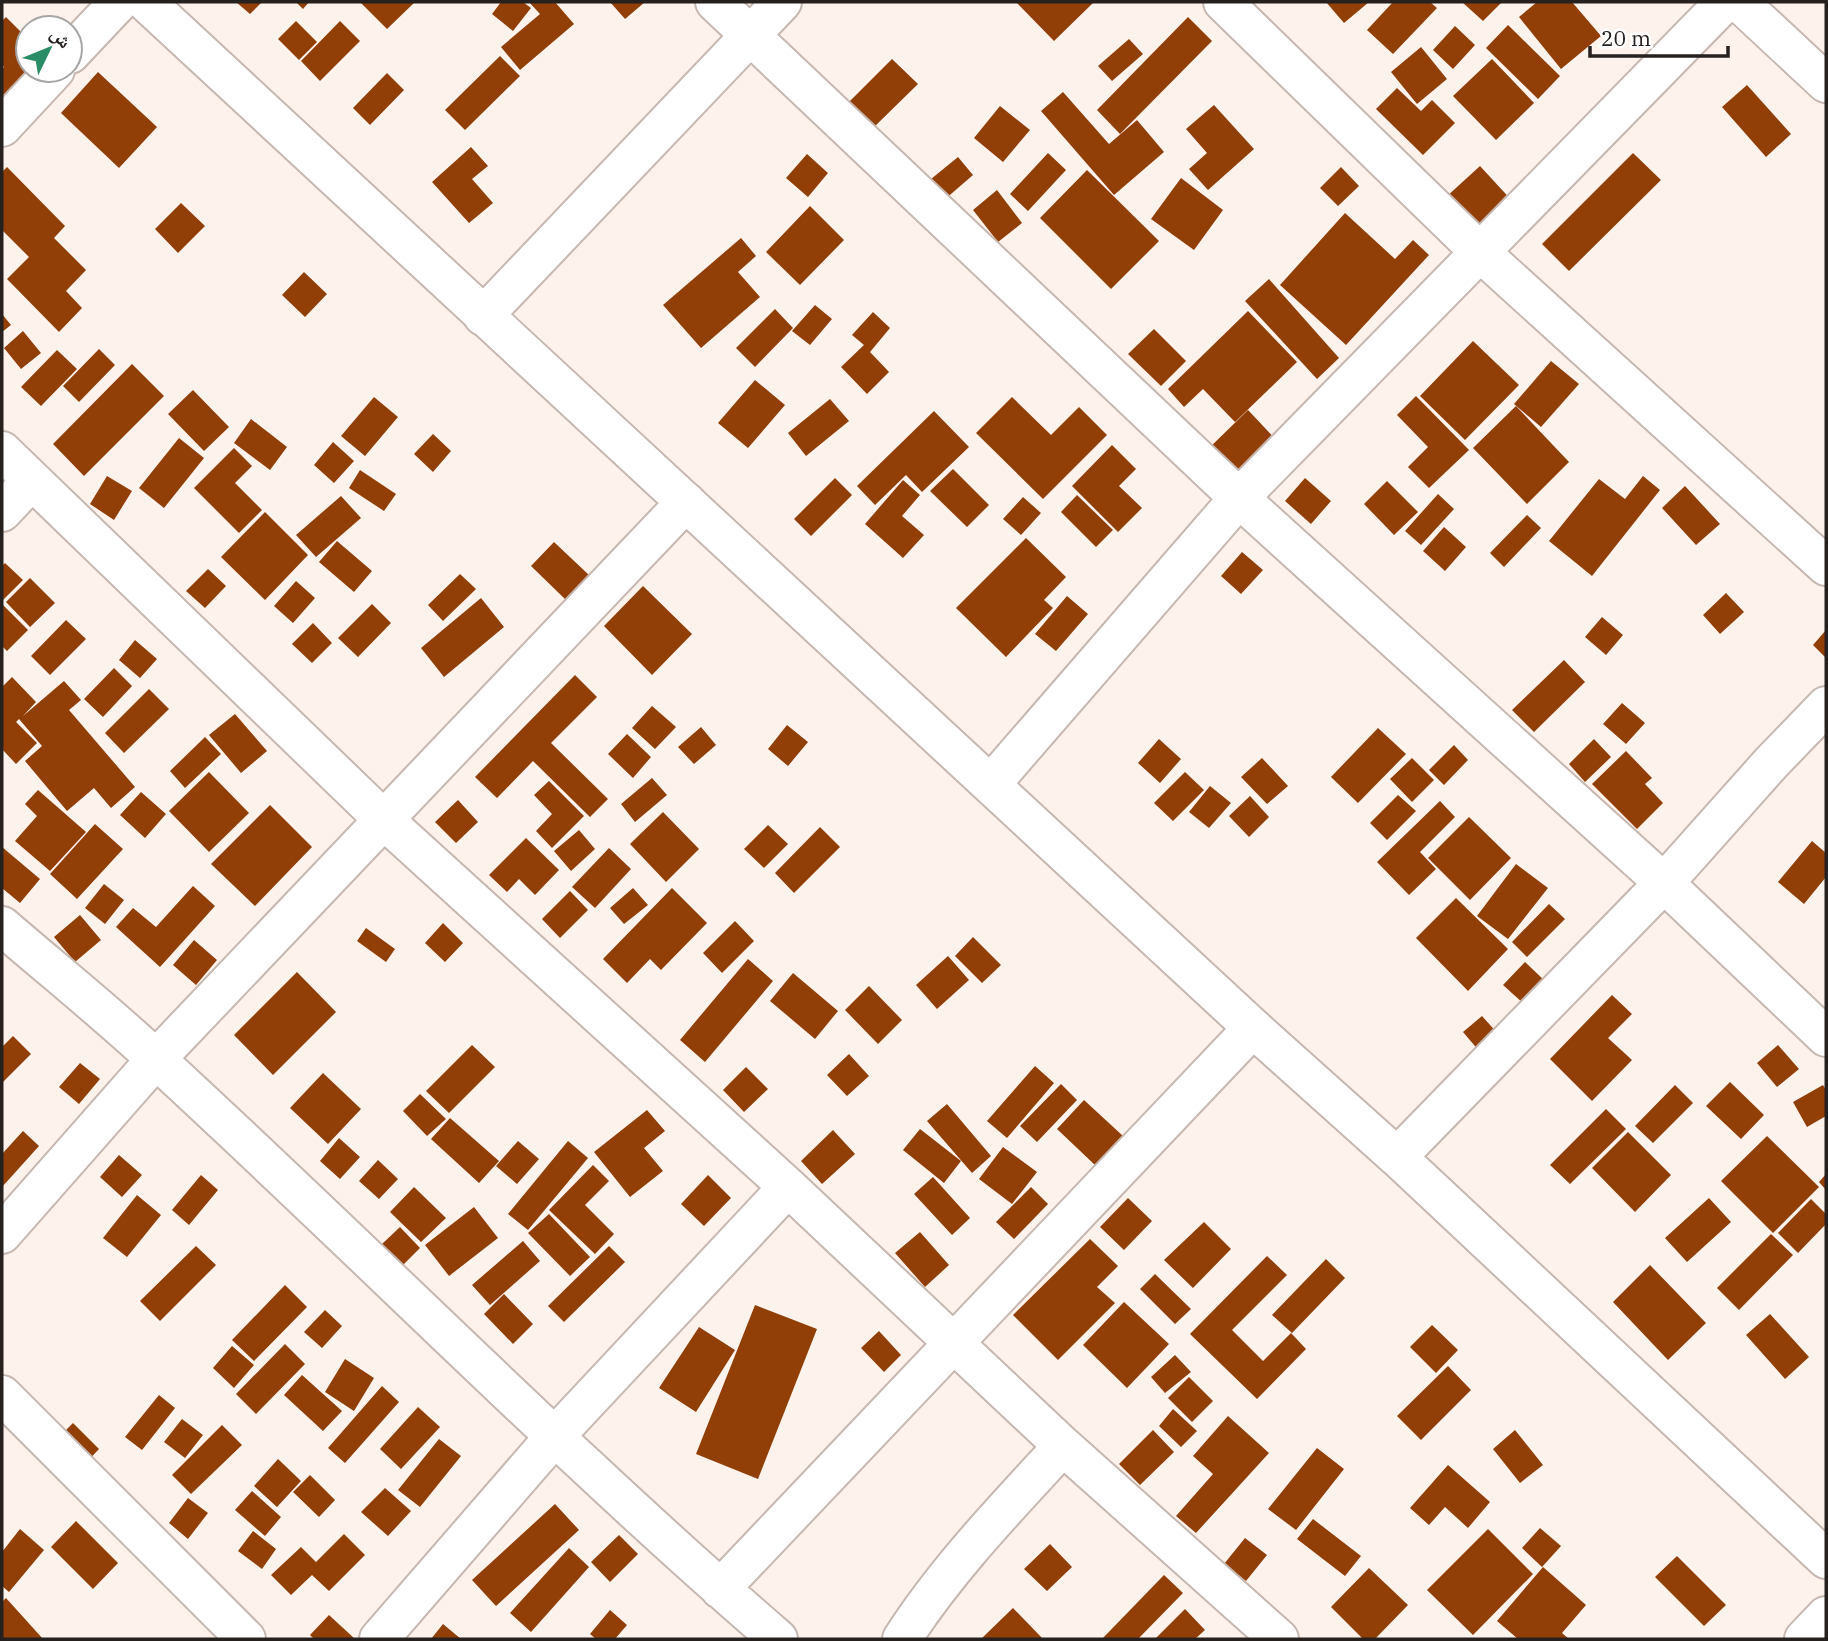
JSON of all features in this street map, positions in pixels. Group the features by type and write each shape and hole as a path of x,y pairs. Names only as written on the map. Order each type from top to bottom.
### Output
{"street":[{"path":"84,39 119,2"},
{"path":"146,2 1253,1028 1397,1157 1826,1559"},
{"path":"715,2 1238,498 1664,883 1826,1037"},
{"path":"483,316 782,2"},
{"path":"1223,2 1480,252 1826,566"},
{"path":"991,784 1238,498 1725,2"},
{"path":"1738,2 1826,83"},
{"path":"2,127 42,84"},
{"path":"2,451 383,819 788,1188 1063,1446 1279,1639"},
{"path":"2,512 32,480"},
{"path":"2,1234 156,1059 686,502"},
{"path":"1397,1157 1664,883 1826,706"},
{"path":"2,926 156,1059 555,1436 778,1639"},
{"path":"720,1589 1253,1028"},
{"path":"379,1639 555,1436 788,1188"},
{"path":"2,1395 246,1639"},
{"path":"902,1639 917,1615 972,1546 1063,1446"},
{"path":"1804,1639 1826,1616"}],"building":[{"path":"236,2 262,2 250,14"},
{"path":"296,2 309,2 303,9"},
{"path":"360,2 415,2 387,29"},
{"path":"501,2 523,2 531,8 513,31 492,14"},
{"path":"529,2 555,2 574,24 520,70 501,47 540,14"},
{"path":"610,2 645,2 625,19"},
{"path":"1016,2 1094,2 1054,41"},
{"path":"1326,2 1369,2 1344,23"},
{"path":"1393,2 1430,2 1437,8 1393,54 1367,30"},
{"path":"1462,2 1502,2 1483,21"},
{"path":"1537,2 1572,2 1601,36 1561,69 1519,17"},
{"path":"6,17 14,25 14,84 32,84 10,106 2,98 2,21"},
{"path":"1188,17 1212,41 1120,134 1097,110"},
{"path":"296,21 317,42 299,60 278,39"},
{"path":"340,21 360,41 320,81 301,61"},
{"path":"1508,25 1560,76 1538,99 1486,48"},
{"path":"1455,26 1475,45 1453,69 1433,50"},
{"path":"1129,39 1143,54 1112,81 1098,66"},
{"path":"1421,47 1447,79 1417,104 1391,72"},
{"path":"500,56 520,76 465,130 445,110"},
{"path":"892,59 918,84 872,129 847,104"},
{"path":"1492,59 1534,103 1496,140 1453,96"},
{"path":"98,72 157,127 119,168 61,113"},
{"path":"387,73 404,90 370,125 353,108"},
{"path":"1747,85 1791,134 1766,157 1722,107"},
{"path":"1397,88 1421,111 1432,100 1455,123 1423,155 1376,109"},
{"path":"1063,92 1109,144 1137,120 1164,152 1114,195 1041,111"},
{"path":"1214,105 1254,149 1208,190 1189,169 1207,153 1186,129"},
{"path":"1000,106 1030,130 1003,162 974,138"},
{"path":"471,147 488,166 472,179 493,203 469,223 432,182"},
{"path":"1048,153 1066,170 1028,211 1010,194"},
{"path":"1633,153 1661,180 1569,271 1542,244"},
{"path":"807,154 828,173 808,197 786,178"},
{"path":"958,157 973,175 936,207 920,188"},
{"path":"1480,166 1515,204 1479,236 1445,198"},
{"path":"7,167 65,226 54,238 86,270 66,291 82,308 59,332 7,279 29,257 2,230 2,172"},
{"path":"1341,167 1359,186 1338,206 1320,188"},
{"path":"1087,170 1159,241 1111,289 1040,218"},
{"path":"1181,178 1223,210 1194,250 1151,219"},
{"path":"997,190 1022,223 998,242 973,210"},
{"path":"181,203 205,226 178,253 155,229"},
{"path":"810,206 844,240 800,285 766,252"},
{"path":"1345,213 1395,259 1413,240 1429,255 1346,345 1280,285"},
{"path":"741,238 756,256 738,272 760,297 701,348 663,305"},
{"path":"304,272 327,294 305,317 282,295"},
{"path":"1269,279 1339,358 1317,379 1245,301"},
{"path":"815,305 832,319 810,345 792,331"},
{"path":"775,309 793,328 755,367 736,348"},
{"path":"1248,311 1297,362 1235,422 1203,389 1184,407 1168,389"},
{"path":"873,312 890,328 870,352 889,372 867,394 841,367 864,345 852,335"},
{"path":"2,314 11,325 2,332"},
{"path":"1154,329 1186,361 1161,386 1128,354"},
{"path":"23,331 41,353 21,369 4,348"},
{"path":"1473,341 1519,385 1465,440 1420,396"},
{"path":"99,349 115,365 79,402 63,386"},
{"path":"57,350 77,369 41,406 21,387"},
{"path":"1551,361 1579,384 1541,427 1514,404"},
{"path":"132,364 164,396 84,476 53,444"},
{"path":"755,380 785,405 748,448 718,423"},
{"path":"193,390 229,427 204,451 168,414"},
{"path":"1416,396 1469,450 1429,488 1408,467 1428,447 1397,415"},
{"path":"374,397 398,417 365,456 341,436"},
{"path":"1012,397 1051,435 1079,407 1107,435 1043,499 976,433"},
{"path":"830,399 849,421 806,456 788,433"},
{"path":"1516,406 1569,462 1527,504 1473,448"},
{"path":"1248,410 1281,445 1237,488 1203,454"},
{"path":"934,411 969,447 922,492 906,475 875,505 857,486"},
{"path":"251,419 287,447 270,470 234,443"},
{"path":"433,434 451,451 433,472 414,454"},
{"path":"179,438 204,458 164,508 139,488"},
{"path":"333,442 354,461 334,483 314,465"},
{"path":"1112,445 1136,469 1119,486 1142,508 1118,532 1072,486"},
{"path":"234,448 252,466 235,483 262,510 239,533 194,488"},
{"path":"953,469 989,505 967,527 930,491"},
{"path":"360,470 396,494 384,511 349,488"},
{"path":"107,476 132,491 114,520 90,504"},
{"path":"1643,476 1660,490 1592,576 1549,541 1599,479 1625,499"},
{"path":"835,478 852,495 811,536 794,519"},
{"path":"1305,478 1331,501 1311,524 1285,501"},
{"path":"903,480 920,495 902,516 924,535 903,558 865,524"},
{"path":"1387,481 1418,512 1394,535 1364,504"},
{"path":"1685,486 1720,524 1696,545 1662,508"},
{"path":"1438,494 1454,509 1421,545 1405,531"},
{"path":"1077,495 1113,530 1096,547 1061,512"},
{"path":"341,496 361,518 316,557 296,535"},
{"path":"1023,497 1041,513 1021,535 1003,519"},
{"path":"265,512 308,555 265,600 221,557"},
{"path":"1527,515 1541,528 1504,567 1490,553"},
{"path":"1444,527 1466,547 1445,571 1423,551"},
{"path":"1026,538 1066,577 1044,600 1053,608 1006,657 956,608"},
{"path":"337,541 372,571 354,592 319,562"},
{"path":"554,542 590,576 566,600 531,566"},
{"path":"1242,552 1263,570 1241,594 1221,576"},
{"path":"5,563 23,580 2,601 2,566"},
{"path":"208,569 226,586 205,608 186,591"},
{"path":"460,574 476,589 443,621 428,605"},
{"path":"30,578 55,603 30,627 6,602"},
{"path":"296,581 315,598 293,623 274,606"},
{"path":"643,586 692,634 652,675 604,626"},
{"path":"1726,593 1744,612 1720,634 1703,615"},
{"path":"1067,596 1088,614 1056,651 1035,634"},
{"path":"481,598 504,627 444,677 421,648"},
{"path":"2,604 28,630 7,651 2,646"},
{"path":"372,604 391,623 358,657 338,638"},
{"path":"1602,617 1623,635 1606,655 1585,637"},
{"path":"66,620 86,639 50,675 31,656"},
{"path":"313,623 332,643 312,663 292,644"},
{"path":"1826,630 1826,658 1813,645"},
{"path":"135,640 157,659 140,678 119,660"},
{"path":"1564,660 1585,682 1534,732 1512,710"},
{"path":"114,668 132,686 103,717 84,699"},
{"path":"575,675 597,697 551,743 608,799 590,817 533,761 497,798 475,777"},
{"path":"12,677 36,702 23,716 64,681 81,700 69,710 135,787 111,808 94,788 67,811 25,761 42,746 19,719 16,722 37,743 16,764 2,749 2,687"},
{"path":"149,689 169,709 124,753 105,733"},
{"path":"1622,703 1645,723 1626,744 1603,724"},
{"path":"652,706 676,727 655,749 632,728"},
{"path":"235,714 267,751 241,773 209,735"},
{"path":"787,725 808,742 788,766 768,749"},
{"path":"701,727 716,745 694,764 678,747"},
{"path":"1378,728 1406,754 1358,803 1331,777"},
{"path":"627,734 651,757 633,778 608,754"},
{"path":"205,737 221,754 185,788 170,771"},
{"path":"1159,739 1181,759 1160,783 1138,763"},
{"path":"1594,739 1611,757 1585,782 1569,764"},
{"path":"1454,745 1468,760 1444,785 1429,770"},
{"path":"1626,751 1652,778 1645,784 1663,803 1637,829 1592,784"},
{"path":"1262,758 1288,786 1267,804 1241,777"},
{"path":"1412,758 1434,780 1412,802 1390,779"},
{"path":"209,772 249,813 209,852 169,811"},
{"path":"1185,772 1204,790 1173,821 1154,803"},
{"path":"652,778 667,795 635,822 621,804"},
{"path":"549,781 584,816 552,848 536,831 552,814 534,795"},
{"path":"1210,786 1231,803 1209,828 1189,812"},
{"path":"38,790 86,832 50,871 15,841 37,816 25,804"},
{"path":"141,792 166,814 145,838 120,815"},
{"path":"1398,795 1416,811 1387,840 1370,823"},
{"path":"1250,796 1269,817 1249,837 1229,816"},
{"path":"458,800 478,822 456,843 435,822"},
{"path":"1440,801 1455,817 1420,852 1436,869 1409,895 1377,862"},
{"path":"270,805 312,847 255,906 211,864"},
{"path":"663,812 699,849 666,882 630,844"},
{"path":"1469,817 1511,858 1470,900 1428,858"},
{"path":"95,824 123,849 77,899 50,874"},
{"path":"768,825 788,844 764,868 744,849"},
{"path":"820,827 840,847 794,893 775,873"},
{"path":"579,830 595,849 571,871 554,851"},
{"path":"526,838 559,870 535,895 519,879 507,892 489,875"},
{"path":"1812,841 1826,853 1826,877 1804,904 1778,882"},
{"path":"2,847 40,879 20,903 2,888"},
{"path":"609,848 631,869 595,908 572,887"},
{"path":"1516,864 1548,888 1508,939 1477,916"},
{"path":"104,884 124,900 105,924 85,908"},
{"path":"193,886 215,906 160,967 116,927 133,908 156,927"},
{"path":"633,888 648,905 624,924 610,908"},
{"path":"672,888 707,923 661,970 650,959 627,983 603,959"},
{"path":"570,891 588,910 560,938 542,919"},
{"path":"1456,898 1508,949 1468,991 1416,938"},
{"path":"1549,904 1565,919 1527,957 1512,942"},
{"path":"80,915 101,940 75,962 54,937"},
{"path":"735,921 754,941 722,973 703,953"},
{"path":"443,923 463,943 445,962 425,943"},
{"path":"366,928 395,949 386,962 357,941"},
{"path":"973,937 1001,965 982,983 955,956"},
{"path":"194,940 217,960 196,985 173,965"},
{"path":"948,956 969,980 937,1009 916,985"},
{"path":"748,959 773,981 705,1062 680,1040"},
{"path":"1525,962 1545,981 1524,1004 1503,985"},
{"path":"297,972 336,1012 273,1075 234,1035"},
{"path":"793,973 838,1011 815,1039 770,1001"},
{"path":"869,986 902,1020 878,1044 845,1010"},
{"path":"1612,995 1632,1014 1608,1038 1632,1060 1592,1101 1550,1059"},
{"path":"1482,1016 1499,1035 1480,1052 1463,1032"},
{"path":"13,1036 31,1054 2,1083 2,1047"},
{"path":"472,1045 495,1067 449,1113 426,1091"},
{"path":"1778,1045 1799,1069 1777,1087 1757,1063"},
{"path":"849,1054 869,1076 847,1096 827,1075"},
{"path":"80,1063 100,1079 79,1104 59,1087"},
{"path":"1035,1066 1054,1083 1007,1138 987,1121"},
{"path":"746,1067 768,1089 744,1112 723,1090"},
{"path":"323,1073 361,1109 328,1144 290,1108"},
{"path":"1730,1082 1764,1115 1741,1139 1706,1106"},
{"path":"1061,1084 1077,1100 1037,1142 1020,1126"},
{"path":"1675,1085 1693,1103 1653,1143 1635,1126"},
{"path":"1823,1085 1826,1090 1826,1116 1807,1127 1793,1102"},
{"path":"420,1094 446,1119 427,1136 403,1111"},
{"path":"1084,1100 1123,1136 1096,1166 1057,1129"},
{"path":"947,1104 991,1156 972,1173 927,1121"},
{"path":"1606,1109 1626,1129 1570,1184 1550,1165"},
{"path":"647,1110 665,1131 644,1148 663,1171 630,1197 594,1152"},
{"path":"450,1118 499,1161 479,1183 431,1139"},
{"path":"920,1129 961,1161 944,1183 903,1150"},
{"path":"833,1130 855,1154 822,1184 801,1161"},
{"path":"23,1131 39,1146 2,1187 2,1154"},
{"path":"1628,1132 1671,1175 1635,1212 1592,1168"},
{"path":"1767,1136 1819,1187 1773,1233 1721,1181"},
{"path":"339,1138 360,1157 340,1179 320,1161"},
{"path":"518,1141 539,1159 517,1184 496,1166"},
{"path":"568,1141 588,1158 528,1230 508,1214"},
{"path":"1003,1147 1037,1172 1012,1204 979,1179"},
{"path":"119,1155 142,1175 122,1197 100,1177"},
{"path":"378,1160 398,1179 379,1199 359,1181"},
{"path":"593,1165 609,1181 585,1205 614,1234 595,1254 549,1210"},
{"path":"1826,1174 1826,1190 1819,1182"},
{"path":"201,1175 218,1190 189,1225 172,1210"},
{"path":"708,1175 731,1198 704,1226 681,1204"},
{"path":"933,1177 970,1218 952,1235 914,1194"},
{"path":"414,1187 446,1218 421,1242 390,1212"},
{"path":"1031,1187 1048,1204 1014,1239 996,1222"},
{"path":"137,1195 161,1215 127,1257 103,1238"},
{"path":"1128,1198 1152,1221 1124,1250 1100,1227"},
{"path":"1709,1198 1731,1222 1687,1262 1665,1238"},
{"path":"1811,1199 1826,1214 1826,1224 1798,1253 1778,1233"},
{"path":"474,1207 498,1238 449,1276 425,1245"},
{"path":"549,1214 590,1257 570,1276 528,1233"},
{"path":"1204,1222 1231,1249 1193,1288 1164,1260"},
{"path":"400,1227 420,1248 403,1265 382,1244"},
{"path":"920,1232 949,1265 925,1287 895,1253"},
{"path":"1771,1234 1793,1255 1739,1310 1717,1288"},
{"path":"1090,1239 1118,1266 1097,1287 1115,1303 1058,1360 1013,1315"},
{"path":"523,1241 540,1261 490,1305 472,1285"},
{"path":"196,1246 216,1265 160,1321 140,1301"},
{"path":"609,1246 625,1262 564,1322 548,1306"},
{"path":"1267,1256 1287,1275 1232,1330 1263,1361 1291,1333 1306,1349 1257,1399 1190,1334"},
{"path":"1326,1259 1345,1278 1292,1333 1272,1315"},
{"path":"1650,1265 1706,1323 1668,1360 1613,1302"},
{"path":"1155,1274 1191,1309 1175,1324 1140,1289"},
{"path":"285,1285 307,1307 254,1361 232,1340"},
{"path":"504,1294 533,1324 513,1344 484,1314"},
{"path":"1124,1302 1169,1344 1127,1388 1083,1345"},
{"path":"755,1305 817,1329 758,1479 696,1454"},
{"path":"325,1310 342,1326 322,1348 304,1332"},
{"path":"1770,1314 1809,1357 1785,1379 1746,1335"},
{"path":"1432,1325 1458,1350 1436,1373 1410,1347"},
{"path":"699,1327 735,1350 696,1412 659,1388"},
{"path":"879,1331 901,1355 884,1372 861,1348"},
{"path":"285,1344 305,1364 256,1414 236,1394"},
{"path":"232,1346 254,1365 234,1388 213,1368"},
{"path":"1175,1355 1191,1372 1165,1393 1151,1377"},
{"path":"345,1359 374,1378 354,1411 325,1392"},
{"path":"1448,1366 1471,1390 1421,1440 1397,1416"},
{"path":"302,1375 342,1411 323,1431 284,1395"},
{"path":"1189,1377 1213,1401 1192,1422 1168,1398"},
{"path":"382,1386 399,1402 345,1463 328,1448"},
{"path":"159,1395 175,1408 142,1450 125,1437"},
{"path":"418,1407 440,1427 401,1469 380,1449"},
{"path":"1173,1409 1197,1431 1181,1447 1159,1426"},
{"path":"1228,1416 1269,1453 1196,1533 1176,1516 1213,1474 1193,1456"},
{"path":"182,1419 203,1435 185,1458 164,1442"},
{"path":"73,1423 99,1449 81,1468 54,1442"},
{"path":"222,1425 242,1445 191,1494 172,1475"},
{"path":"1153,1430 1174,1452 1140,1485 1119,1464"},
{"path":"1515,1430 1543,1465 1520,1483 1493,1449"},
{"path":"439,1439 461,1456 420,1507 398,1490"},
{"path":"1317,1448 1344,1469 1296,1530 1268,1509"},
{"path":"278,1459 301,1481 277,1507 254,1486"},
{"path":"1448,1465 1490,1502 1468,1528 1445,1507 1429,1525 1410,1508"},
{"path":"310,1475 335,1500 319,1517 293,1492"},
{"path":"385,1488 411,1511 388,1536 361,1512"},
{"path":"252,1491 281,1517 265,1536 235,1510"},
{"path":"188,1498 208,1513 188,1539 169,1523"},
{"path":"555,1504 579,1530 496,1606 472,1580"},
{"path":"1313,1519 1361,1556 1345,1576 1297,1539"},
{"path":"76,1521 118,1563 93,1589 51,1547"},
{"path":"1540,1528 1561,1546 1542,1567 1522,1548"},
{"path":"20,1529 44,1550 9,1592 2,1586 2,1552"},
{"path":"1488,1529 1533,1574 1473,1635 1427,1590"},
{"path":"253,1531 276,1549 262,1569 238,1551"},
{"path":"344,1534 365,1555 329,1591 312,1575 291,1595 271,1575 301,1547 316,1562"},
{"path":"619,1535 638,1554 610,1582 591,1562"},
{"path":"1245,1538 1267,1555 1246,1581 1224,1564"},
{"path":"1050,1544 1072,1567 1047,1591 1024,1569"},
{"path":"569,1548 589,1567 531,1632 510,1613"},
{"path":"1677,1556 1726,1605 1704,1626 1655,1577"},
{"path":"1543,1567 1586,1605 1562,1633 1569,1639 1518,1639 1497,1621"},
{"path":"1369,1568 1408,1605 1375,1639 1363,1639 1331,1607"},
{"path":"1164,1575 1183,1593 1138,1639 1102,1639"},
{"path":"6,1598 43,1639 2,1639 2,1602"},
{"path":"1013,1608 1043,1639 981,1639"},
{"path":"1185,1609 1205,1630 1195,1639 1155,1639"},
{"path":"610,1610 627,1625 615,1639 596,1639 590,1634"},
{"path":"329,1615 355,1639 314,1639 310,1635"},
{"path":"443,1624 461,1639 431,1639"}]}
